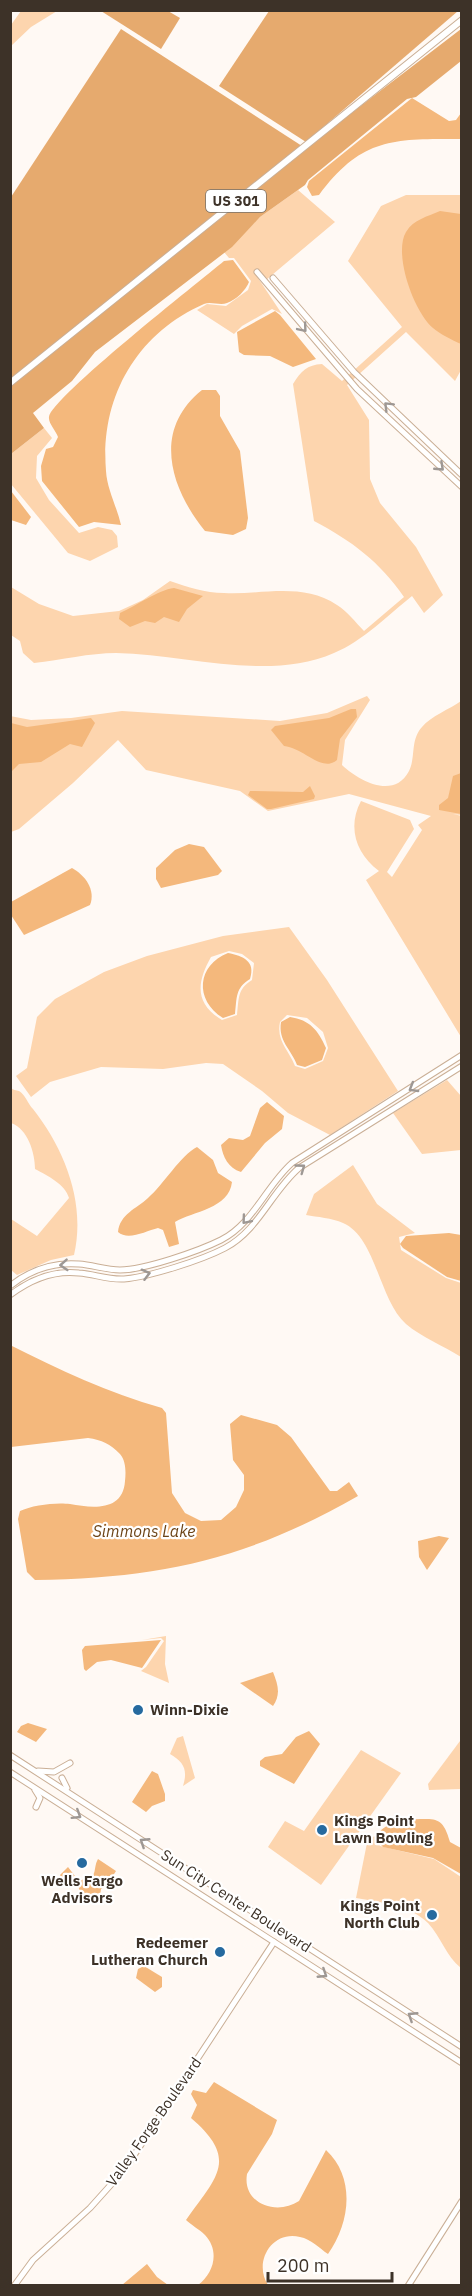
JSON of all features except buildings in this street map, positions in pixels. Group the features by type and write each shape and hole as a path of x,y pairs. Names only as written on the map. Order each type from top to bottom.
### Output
{"main road":[{"name":"US 301","path":"10,383 462,20"}],"street":[{"path":"257,272 348,379 462,487"},
{"path":"273,278 354,372 462,475"},
{"path":"348,379 354,372"},
{"path":"10,1286 33,1271 48,1267 80,1264 105,1269 130,1269 211,1244 231,1234 246,1220 279,1175 301,1156 418,1085 462,1055"},
{"path":"10,1295 35,1280 51,1275 79,1273 126,1279 215,1252 249,1231 281,1186 299,1168 462,1066"},
{"path":"260,1200 268,1204"},
{"path":"178,1255 182,1263"},
{"name":"Sun City Center Boulevard","path":"10,1755 462,2047"},
{"path":"28,1766 51,1772 70,1763"},
{"name":"Sun City Center Boulevard","path":"10,1772 462,2063"},
{"path":"62,1778 66,1788 102,1814"},
{"path":"54,1800 44,1801 36,1807 44,1794 56,1785"},
{"path":"32,1786 39,1795 39,1801"},
{"name":"Valley Forge Boulevard","path":"14,2286 33,2260 90,2208 125,2169 274,1942"},
{"path":"408,2286 462,2202"}],"shaded area":[{"path":"21,11 57,11 31,27 11,46 11,25"},
{"path":"101,11 168,11 180,18 161,49"},
{"path":"269,11 458,11 306,142 219,86"},
{"path":"121,29 302,146 11,380 11,197"},
{"path":"461,29 461,61 416,97 407,99 308,180 305,185 260,217 232,247 95,352 72,381 33,413 44,428 11,454 11,386 307,147"},
{"path":"298,190 335,222 266,280 258,269 254,272 282,314 272,309 242,326 234,334 197,310 207,304 226,306 248,290 251,281 234,258 229,258 224,252 260,217"},
{"path":"406,195 461,195 461,370 455,381 406,332 347,385 369,420 370,479 380,503 416,547 443,595 424,613 412,596 355,642 334,653 308,661 254,666 143,654 106,653 34,663 23,653 20,641 11,635 11,587 39,604 73,616 119,611 143,600 170,581 217,593 296,592 324,598 337,605 364,631 404,597 385,573 364,553 341,536 314,521 293,384 305,370 322,364 342,381 402,327 348,261 381,206"},
{"path":"44,428 52,438 37,456 36,478 49,500 79,533 98,527 112,530 117,536 118,547 90,561 68,553 11,484 11,454"},
{"path":"367,696 370,700 345,740 342,765 367,782 386,786 395,785 403,780 409,771 414,743 422,727 435,716 461,701 461,815 453,814 462,816 461,1037 366,880 379,871 365,857 354,830 361,801 410,820 414,829 387,872 392,877 422,830 418,825 431,816 349,794 268,811 240,791 146,770 118,740 73,783 19,829 11,832 10,716 31,720 71,718 122,711 280,721 327,713"},
{"path":"289,927 327,980 398,1091 330,1135 288,1113 262,1091 223,1064 206,1063 163,1069 101,1067 50,1082 31,1097 16,1076 27,1068 37,1017 55,999 104,972 147,956 223,936","holes":["229,951 242,954 254,963 252,980 247,983 240,995 237,1015 222,1020 206,1006 201,992 201,983 211,957","287,1015 307,1018 323,1032 328,1048 323,1061 305,1069 295,1066 279,1029 280,1022"]},
{"path":"447,1080 461,1096 461,1150 422,1154 393,1113"},
{"path":"11,1088 23,1094 55,1142 70,1178 77,1216 74,1255 51,1260 17,1275 11,1270 11,1219 37,1236 69,1198 60,1185 35,1169 34,1156 26,1136 22,1130 11,1123"},
{"path":"353,1165 377,1204 415,1233 399,1237 401,1250 446,1278 461,1283 461,1357 406,1324 389,1300 363,1241 354,1230 339,1221 306,1215 314,1194"},
{"path":"166,1636 165,1664 169,1683 141,1671 164,1641 161,1638 142,1640"},
{"path":"183,1736 195,1778 183,1786 184,1767 170,1754 177,1738"},
{"path":"460,1741 461,1789 429,1790 428,1784"},
{"path":"361,1750 401,1773 321,1885 268,1847 285,1821 304,1831"},
{"path":"377,1836 380,1846 434,1859 461,1877 461,1968 451,1958 433,1928 421,1917 394,1905 356,1898 368,1838"}],"water":[{"path":"412,98 449,121 456,120 461,113 461,139 398,141 381,145 350,162 319,195 312,196 307,187 309,181"},
{"path":"440,211 461,214 461,344 433,328 426,320 413,296 404,268 402,254 406,232 417,221"},
{"path":"233,260 249,282 246,288 234,300 224,304 204,304 180,317 159,332 127,371 116,394 109,418 106,444 107,478 121,525 94,522 79,527 42,481 41,466 46,449 53,447 58,437 49,417 74,387 128,339 224,261"},
{"path":"275,311 316,359 293,367 270,356 244,355 239,352 237,332"},
{"path":"202,390 216,390 220,396 220,416 240,451 248,518 246,529 233,535 205,531 193,514 175,478 172,441 176,423 186,406"},
{"path":"11,491 31,517 26,525 11,520"},
{"path":"174,588 203,596 187,609 179,622 164,617 155,623 145,621 130,627 119,619 120,613 154,595"},
{"path":"356,709 357,717 340,739 337,760 331,763 319,762 284,746 271,730 275,726 329,718"},
{"path":"91,718 95,723 82,747 70,744 41,762 19,764 11,772 11,723 27,727"},
{"path":"461,773 461,814 439,810 439,805 448,798 453,776"},
{"path":"310,786 315,796 314,799 271,809 267,809 248,795 250,791 303,792"},
{"path":"189,844 204,847 222,871 218,875 161,888 156,879 156,868 175,850"},
{"path":"72,868 88,883 92,894 90,905 24,935 11,915 11,902"},
{"path":"228,953 247,960 251,973 250,979 239,990 235,1014 223,1018 207,1002 203,983 210,966 218,958"},
{"path":"290,1017 308,1023 320,1036 326,1048 322,1060 305,1067 297,1065 281,1034 281,1022"},
{"path":"267,1102 284,1116 282,1129 265,1143 241,1172 236,1170 227,1162 221,1145 229,1138 243,1140 250,1136 260,1108"},
{"path":"197,1147 213,1160 218,1173 232,1182 224,1198 209,1208 175,1222 179,1244 169,1247 163,1230 158,1228 127,1236 118,1232 125,1216 148,1198"},
{"path":"449,1233 461,1235 461,1281 447,1277 400,1244 406,1236"},
{"name":"Simmons Lake","path":"10,1345 84,1380 162,1408 166,1413 172,1493 185,1513 201,1521 221,1520 236,1507 244,1490 244,1475 233,1460 230,1424 241,1415 277,1425 291,1437 330,1491 337,1491 349,1482 358,1496 318,1518 279,1535 241,1550 202,1561 123,1575 35,1580 27,1572 18,1519 20,1511 52,1504 65,1503 97,1507 113,1503 123,1491 125,1467 122,1457 106,1443 88,1438 11,1447"},
{"path":"439,1536 449,1538 427,1570 419,1557 418,1541"},
{"path":"161,1640 142,1668 111,1660 97,1662 86,1671 84,1669 82,1650 85,1646"},
{"path":"273,1672 278,1689 273,1706 240,1683"},
{"path":"28,1723 47,1729 36,1742 17,1732 21,1726"},
{"path":"309,1731 320,1744 294,1784 260,1766 260,1761 265,1757 282,1754 296,1737"},
{"path":"152,1771 158,1774 165,1801 152,1806 146,1812 132,1802"},
{"path":"408,1819 436,1820 444,1827 450,1842 461,1848 461,1874 433,1858 383,1847 378,1841 380,1832 390,1825"},
{"path":"98,1859 116,1871 107,1885 101,1889 100,1896 90,1898 81,1893 76,1882 61,1878 60,1875 68,1867 78,1880 90,1878"},
{"path":"144,1966 162,1977 162,1987 155,1992 136,1978 138,1969"},
{"path":"214,2082 277,2120 272,2134 247,2174 247,2184 255,2200 272,2207 290,2205 299,2201 326,2150 336,2161 346,2187 345,2215 341,2229 328,2254 304,2238 290,2236 281,2238 268,2250 264,2258 264,2276 268,2285 198,2285 208,2274 214,2255 210,2241 186,2220 214,2180 219,2157 206,2133 191,2118 197,2105 191,2094 193,2090 206,2093"},
{"path":"147,2264 157,2277 168,2285 122,2285"}],"place":[{"name":"Winn-Dixie","path":"138,1710"},
{"name":"Kings Point Lawn Bowling","path":"322,1830"},
{"name":"Wells Fargo Advisors","path":"82,1863"},
{"name":"Kings Point North Club","path":"432,1915"},
{"name":"Redeemer Lutheran Church","path":"220,1952"}]}
